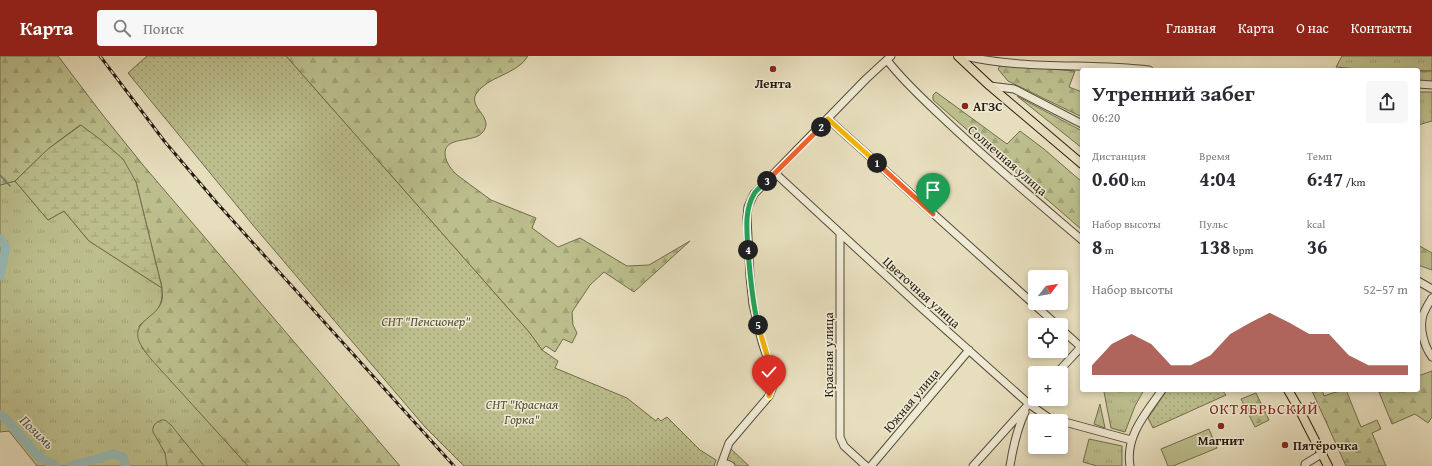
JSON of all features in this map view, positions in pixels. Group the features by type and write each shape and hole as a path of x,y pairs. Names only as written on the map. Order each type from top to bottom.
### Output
{"main road":[{"path":"958,56 990,86 1080,162"},
{"path":"1289,392 1328,466"}],"street":[{"path":"964,56 985,61 1110,68"},
{"path":"731,466 727,464 721,465 729,443 769,396 773,386 773,375 762,342 753,305 750,277 747,217 748,207 754,194 866,79 889,58"},
{"name":"Солнечная улица","path":"889,58 894,69 971,144 1080,238"},
{"path":"1420,84 1432,85"},
{"path":"990,86 1014,89 1080,123"},
{"path":"828,119 1049,318"},
{"name":"Цветочная улица","path":"775,173 840,234 1028,403"},
{"name":"Красная улица","path":"840,234 840,437 844,446 866,466"},
{"path":"1420,282 1432,289"},
{"path":"1432,298 1423,314 1422,324 1423,335 1428,352 1432,357"},
{"path":"1068,335 1080,345"},
{"path":"1064,366 1080,349"},
{"name":"Южная улица","path":"871,466 969,350"},
{"path":"1130,466 1129,453 1131,440 1135,429 1161,392"},
{"path":"973,466 1028,405"},
{"path":"1010,466 1020,422 1028,406"},
{"name":"Цветочная улица","path":"1032,406 1043,414"},
{"name":"Цветочная улица","path":"1068,423 1131,440"},
{"path":"1305,465 1322,453"}],"green space":[{"path":"0,56 58,56 143,165 400,466 248,466 150,358 139,342 139,327 155,312 160,305 162,288 136,182 127,173 108,146 80,125 48,149 15,181 0,185"},
{"name":"СНТ \"Пенсионер\"","path":"147,56 286,56 529,332 542,350 558,361 555,368 627,398 656,421 658,418 661,421 667,417 700,450 716,460 714,466 464,466 425,427 252,224 128,73"},
{"path":"286,56 528,56 510,72 487,83 476,94 476,104 486,123 485,128 478,136 454,142 446,148 446,160 449,166 457,175 491,200 536,218 532,228 558,247 580,238 627,266 649,265 690,241 634,292 604,272 590,285 572,312 573,325 577,333 572,343 563,339 555,352 546,346 542,350 529,332"},
{"path":"1342,56 1432,56 1432,71 1420,71 1420,68 1336,67"},
{"path":"1004,65 1075,71 1069,87 1080,91 1080,116 1008,81 998,69 1000,66"},
{"path":"1420,71 1432,71 1432,83 1420,82"},
{"path":"936,92 1007,144 1020,131 1044,149 1080,180 1080,228 933,100 933,95"},
{"path":"1420,92 1432,92 1432,121 1420,124"},
{"path":"1017,96 1080,130 1080,146"},
{"path":"81,125 123,159 136,182 162,288 89,241 64,211 48,220 15,181 48,149"},
{"path":"15,181 48,220 64,211 89,241 162,288 161,302 159,306 153,314 139,326 142,348 248,466 204,466 165,420 163,448 167,459 167,466 37,466 9,431 0,432 0,185"},
{"path":"1420,246 1432,253 1432,270 1420,266"},
{"path":"1432,371 1432,417 1428,423 1415,414 1392,424 1379,392 1420,392 1420,375"},
{"path":"1104,392 1143,392 1135,406 1125,432 1111,428"},
{"path":"1166,392 1224,392 1226,395 1153,428 1148,418"},
{"path":"1312,392 1323,392 1324,396 1336,392 1347,392 1361,427 1377,420 1381,429 1372,433 1386,466 1346,466"},
{"path":"1256,393 1269,420 1255,427 1241,399"},
{"path":"1100,404 1105,428 1094,424"},
{"path":"165,420 171,425 204,466 167,466 165,453 153,432 153,427 155,424"},
{"path":"1209,429 1217,448 1173,466 1168,466 1161,449"},
{"path":"1089,439 1122,446 1122,466 1097,466 1083,462"},
{"path":"730,448 749,466 722,466"}],"waterway":[{"path":"0,175 10,186"},
{"name":"Позимь","path":"0,239 6,247 0,276"},
{"name":"Позимь","path":"0,415 4,417 39,457 56,466"},
{"name":"Позимь","path":"71,466 113,454 123,457 126,466"}],"railway":[{"path":"100,56 165,142 217,203 454,466"}],"place":[{"name":"Лента","path":"773,69"},
{"name":"АГЗС","path":"965,106"},
{"name":"Магнит","path":"1221,426"},
{"name":"Пятёрочка","path":"1285,445"}],"district":[{"name":"ОКТЯБРЬСКИЙ","path":"1264,409"}],"route":[{"path":"769,396 773,386 773,375 762,342 753,305 750,277 747,217 748,207 754,194 828,119 933,214"}],"park label":[{"name":"СНТ \"Красная Горка\"","path":"522,412"}]}
